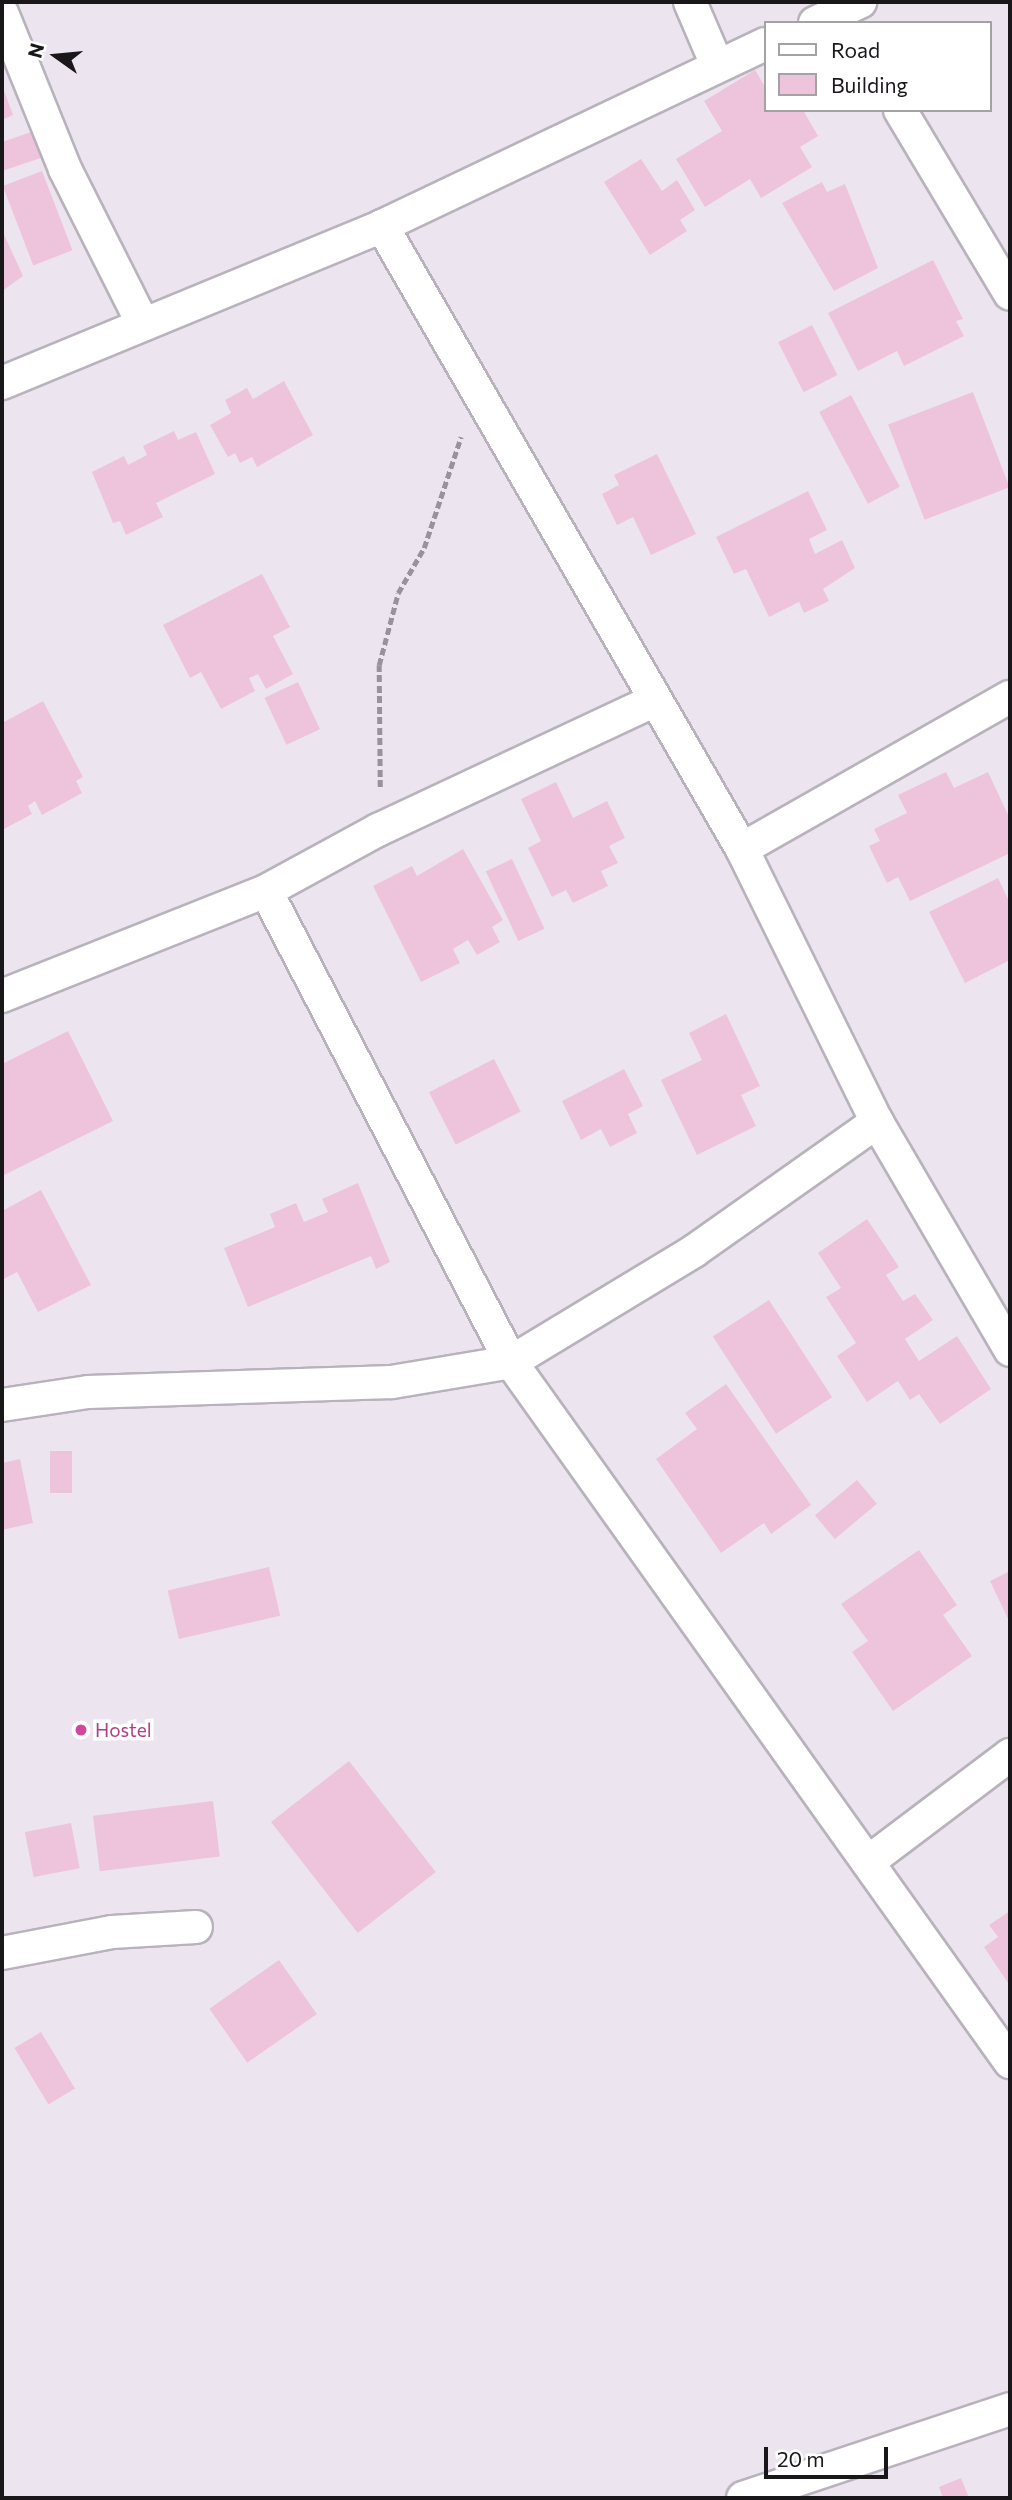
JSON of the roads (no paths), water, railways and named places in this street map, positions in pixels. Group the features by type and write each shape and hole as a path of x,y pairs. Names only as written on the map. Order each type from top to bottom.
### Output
{"street":[{"path":"690,2 717,65"},
{"path":"2,13 65,169 142,322"},
{"path":"2,383 142,322 382,226 764,44"},
{"path":"901,112 1010,294"},
{"path":"382,226 474,390 742,849 877,1122 1010,1350"},
{"path":"742,849 1010,698"},
{"path":"2,996 266,891 378,830 654,701"},
{"path":"266,891 511,1362 1010,2062"},
{"path":"2,1405 88,1392 392,1382 511,1362 694,1251 877,1122"},
{"path":"868,1862 1010,1755"},
{"path":"2,1953 112,1932 196,1927"},
{"path":"743,2498 1010,2409"}],"place":[{"name":"Hostel","path":"81,1730"}]}
